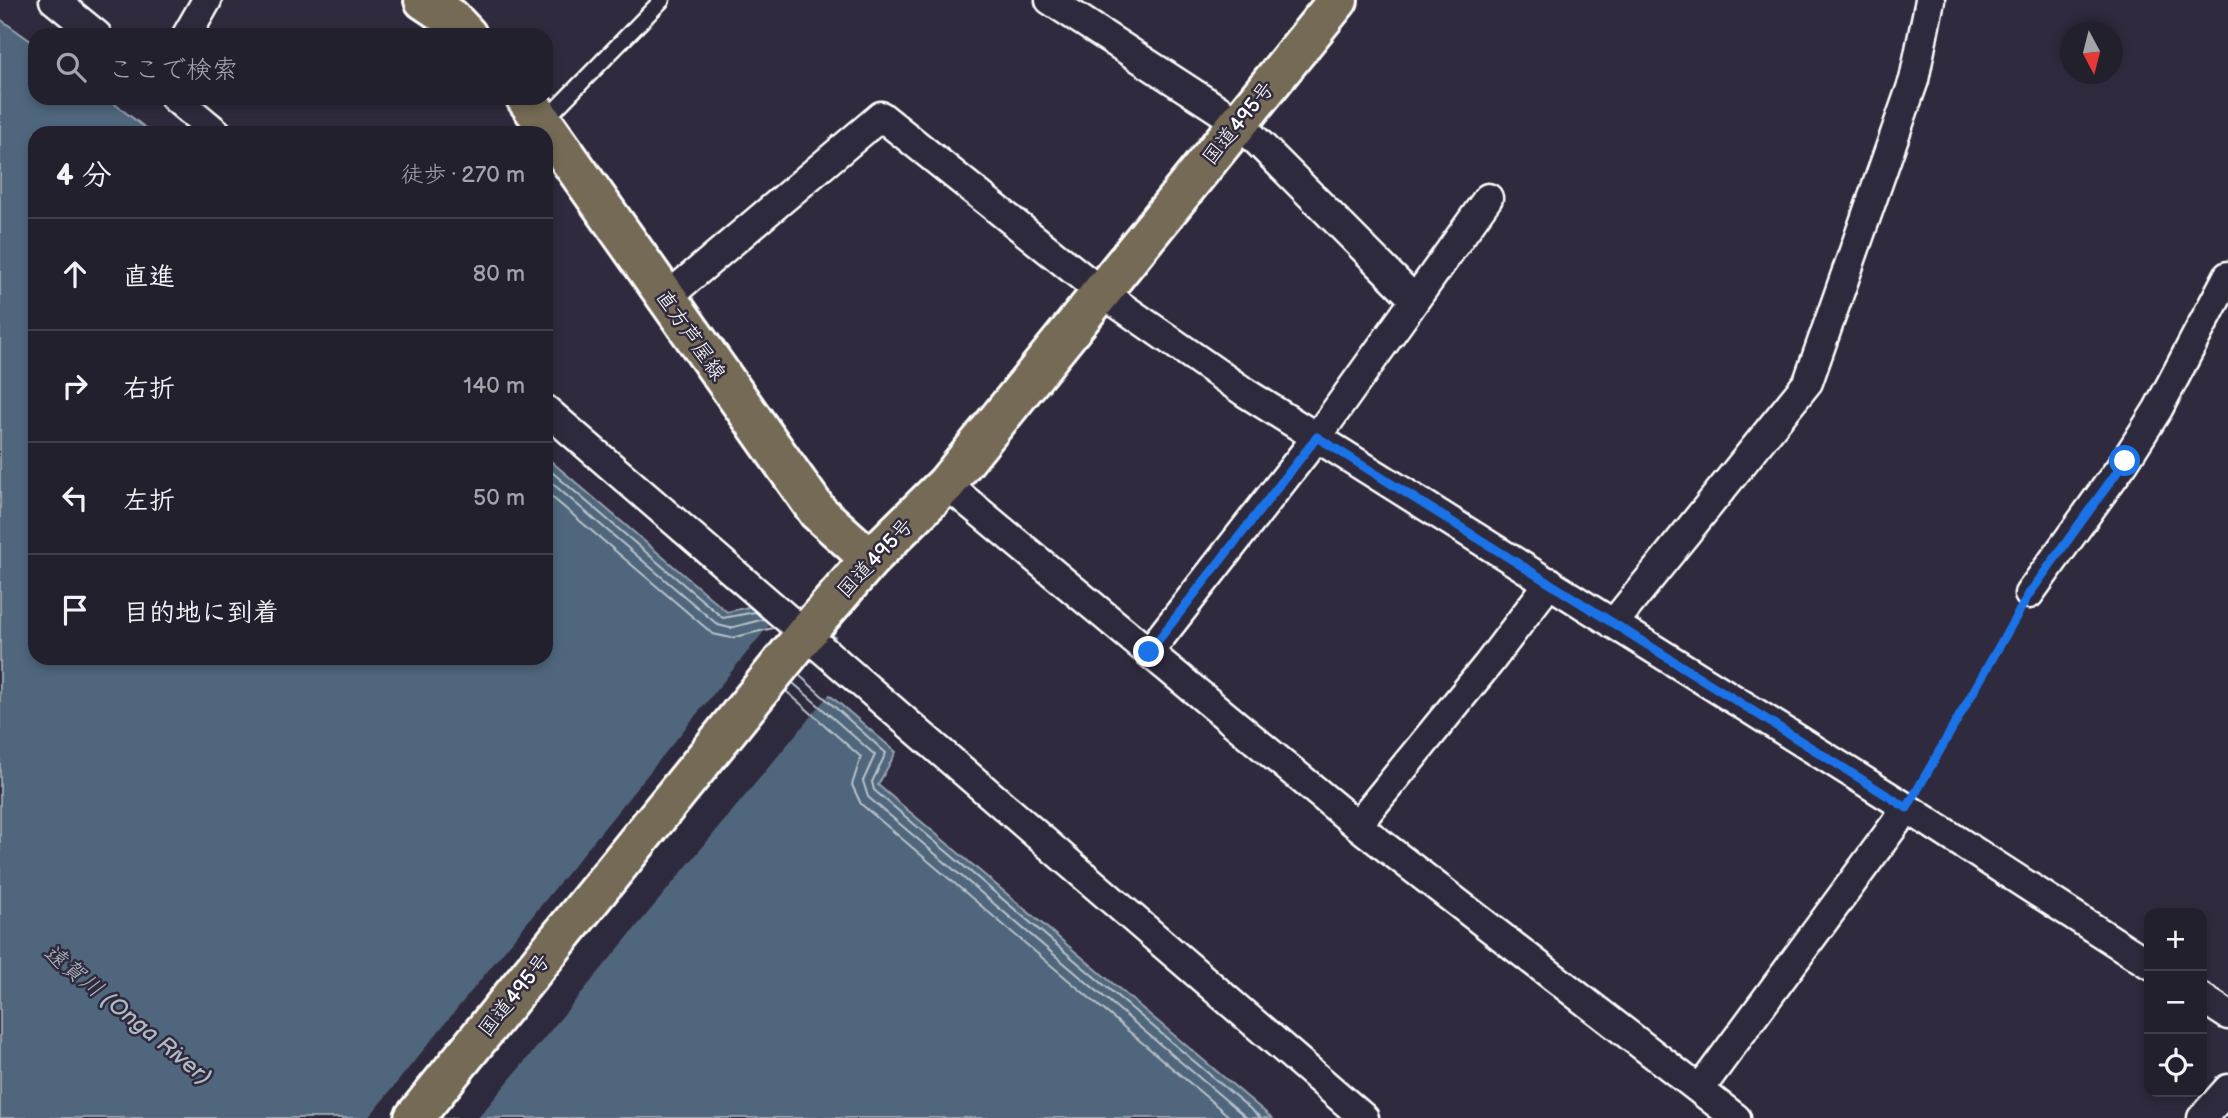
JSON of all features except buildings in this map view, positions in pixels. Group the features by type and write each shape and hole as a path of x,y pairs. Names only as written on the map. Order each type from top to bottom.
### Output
{"main road":[{"path":"424,0 451,18 460,28"},
{"name":"国道495号","path":"414,1118 806,633 870,559 946,484 1338,0"},
{"name":"直方芦屋線","path":"535,110 546,126"},
{"name":"直方芦屋線","path":"553,136 818,512 870,559"}],"street":[{"path":"54,0 88,28"},
{"path":"191,28 207,0"},
{"path":"1050,0 1239,123 1415,300"},
{"path":"1613,624 1808,382 1914,80 1930,0"},
{"path":"183,105 209,126"},
{"path":"666,299 881,116 1102,293 1246,393 1550,582 2144,961"},
{"path":"1149,652 1317,437 1488,198"},
{"path":"2029,594 2125,461 2158,409 2228,276"},
{"path":"553,416 1364,1118"},
{"path":"946,484 1357,825 1735,1118"},
{"path":"1357,825 1489,663 1550,582"},
{"path":"1700,1089 1907,808"},
{"path":"2207,1001 2228,1015"},
{"path":"2202,1118 2228,1089"}],"lane":[{"path":"553,94 662,0"}],"path":[{"path":"1907,808 2029,594"}],"water":[{"name":"遠賀川 (Onga River)","path":"0,19 28,39 28,105 116,105 143,126 28,126 28,665 553,665 553,463 727,612 782,599 806,611 835,637 805,674 896,752 878,785 1272,1118 0,1118"}],"pier":[{"path":"784,607 833,645 810,673 831,692 478,1118 368,1118"}],"route":[{"path":"1149,652 1317,437 1907,808 2029,594 2125,461"}]}
